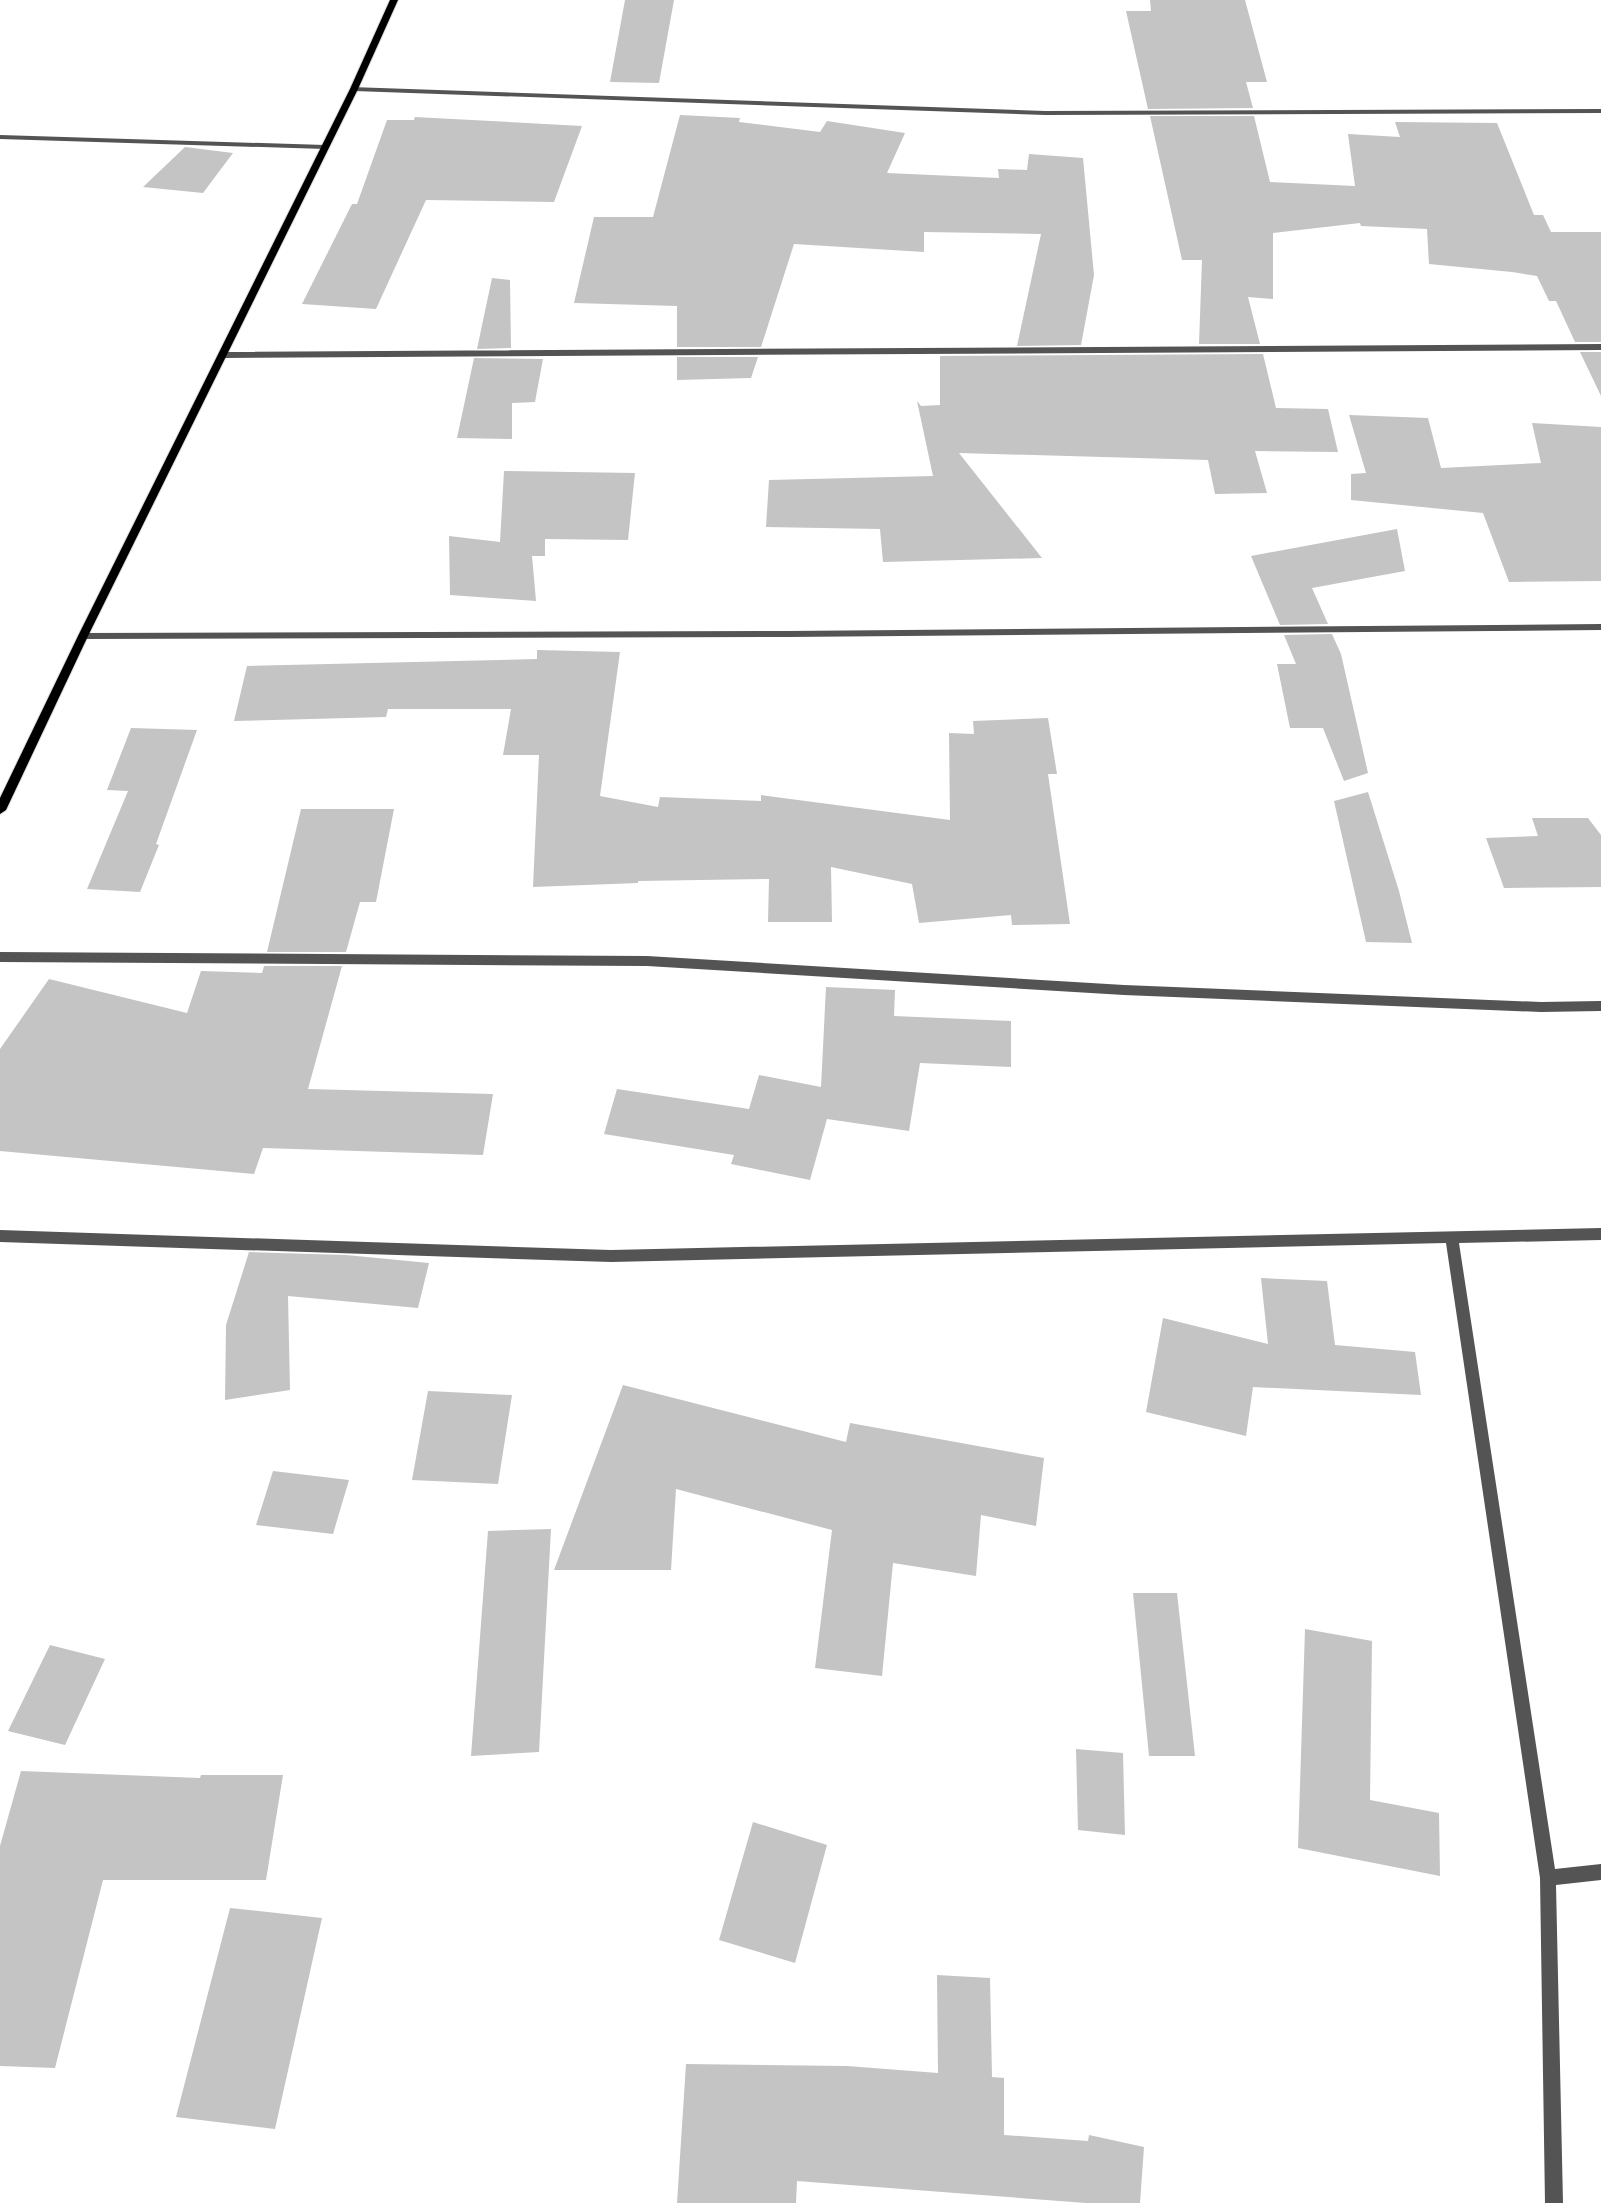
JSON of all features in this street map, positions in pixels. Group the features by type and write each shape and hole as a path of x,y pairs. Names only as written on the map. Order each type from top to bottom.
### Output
{"main road":[{"path":"0,810 83,636 224,355 354,89 394,0"}],"street":[{"path":"354,89 1045,113 1601,111"},
{"path":"0,137 325,147"},
{"path":"224,355 1601,347"},
{"path":"83,636 768,634 1601,627"},
{"path":"0,957 647,962 1124,990 1541,1007 1601,1006"},
{"path":"0,1236 611,1256 1601,1234"},
{"path":"1452,1237 1548,1878 1554,2203"},
{"path":"1548,1878 1601,1872"}],"building":[{"path":"625,0 674,0 659,83 610,82"},
{"path":"1150,0 1245,0 1267,82 1246,82 1253,108 1148,109 1126,11 1151,11"},
{"path":"680,115 740,118 739,122 820,132 827,121 905,133 887,173 999,178 998,169 1027,170 1029,154 1083,158 1094,275 1081,345 1017,346 1041,234 924,232 924,252 794,244 761,347 677,347 677,306 574,303 594,217 653,217"},
{"path":"1150,116 1254,116 1270,182 1355,186 1348,134 1400,137 1395,122 1497,123 1534,215 1543,215 1551,232 1601,232 1601,342 1575,342 1556,301 1549,301 1537,276 1429,264 1427,229 1361,226 1360,223 1273,233 1273,299 1248,297 1260,344 1199,344 1202,260 1182,260"},
{"path":"415,117 582,126 554,202 426,200 376,309 302,304 352,204 357,204 387,120 414,120"},
{"path":"185,147 233,153 203,193 143,187"},
{"path":"492,278 510,280 511,348 477,349"},
{"path":"1580,352 1601,352 1601,396"},
{"path":"1263,354 1276,408 1328,409 1338,452 1255,451 1267,493 1215,494 1208,460 959,453 1042,558 883,562 880,529 766,527 769,480 933,476 917,401 921,406 940,405 940,356"},
{"path":"677,357 758,357 751,378 677,380"},
{"path":"474,358 543,359 535,402 512,403 512,439 457,438"},
{"path":"1349,415 1428,418 1441,468 1541,463 1532,423 1601,427 1601,581 1509,582 1483,513 1351,500 1351,474 1366,473"},
{"path":"504,471 635,473 628,540 545,539 545,556 532,556 536,601 450,595 449,536 500,542"},
{"path":"1397,529 1405,571 1312,588 1328,624 1280,625 1251,556"},
{"path":"1332,634 1341,654 1368,773 1344,781 1323,728 1290,728 1277,664 1296,664 1284,635"},
{"path":"537,650 620,652 600,796 658,807 660,797 761,801 761,795 950,820 949,733 974,734 973,721 1048,718 1057,774 1048,774 1070,924 1012,925 1011,915 919,923 912,884 831,867 832,922 768,922 769,879 638,881 638,883 533,887 539,755 503,755 511,709 388,709 386,717 234,721 247,666 537,659"},
{"path":"131,728 197,730 156,844 159,845 140,892 87,889 128,791 107,790"},
{"path":"1368,792 1399,891 1412,943 1366,942 1334,801"},
{"path":"301,809 394,809 376,902 360,902 346,952 267,952"},
{"path":"1532,818 1588,818 1601,835 1601,887 1504,888 1486,838 1538,836"},
{"path":"264,966 342,966 308,1089 493,1094 483,1155 263,1148 254,1174 0,1151 0,1049 49,979 187,1013 201,971 262,973"},
{"path":"826,987 895,990 894,1016 1011,1021 1011,1067 920,1063 909,1131 827,1119 810,1180 731,1164 734,1155 604,1134 617,1089 749,1109 759,1075 821,1087"},
{"path":"249,1252 346,1255 429,1263 418,1308 288,1296 290,1390 225,1400 226,1325"},
{"path":"1261,1278 1327,1281 1335,1345 1415,1352 1421,1395 1253,1387 1246,1436 1146,1412 1163,1318 1268,1344"},
{"path":"623,1385 846,1442 850,1423 1044,1458 1036,1526 981,1515 976,1576 893,1563 882,1676 815,1668 832,1530 676,1489 671,1570 554,1570"},
{"path":"428,1391 512,1395 498,1484 412,1480"},
{"path":"273,1471 349,1480 333,1534 256,1525"},
{"path":"551,1529 539,1752 471,1756 488,1531"},
{"path":"1133,1593 1177,1593 1195,1756 1149,1756"},
{"path":"1305,1629 1372,1641 1370,1800 1439,1813 1440,1876 1298,1848"},
{"path":"50,1645 105,1659 65,1745 8,1731"},
{"path":"1076,1749 1123,1753 1125,1835 1078,1830"},
{"path":"21,1771 200,1778 201,1775 283,1775 266,1880 103,1880 55,2068 0,2066 0,1846"},
{"path":"753,1822 827,1845 795,1963 719,1940"},
{"path":"230,1908 322,1918 275,2129 176,2117"},
{"path":"937,1975 990,1978 992,2077 1004,2078 1004,2135 1088,2141 1089,2135 1144,2147 1140,2203 1086,2203 797,2181 796,2203 677,2203 686,2064 847,2066 938,2073"}]}
